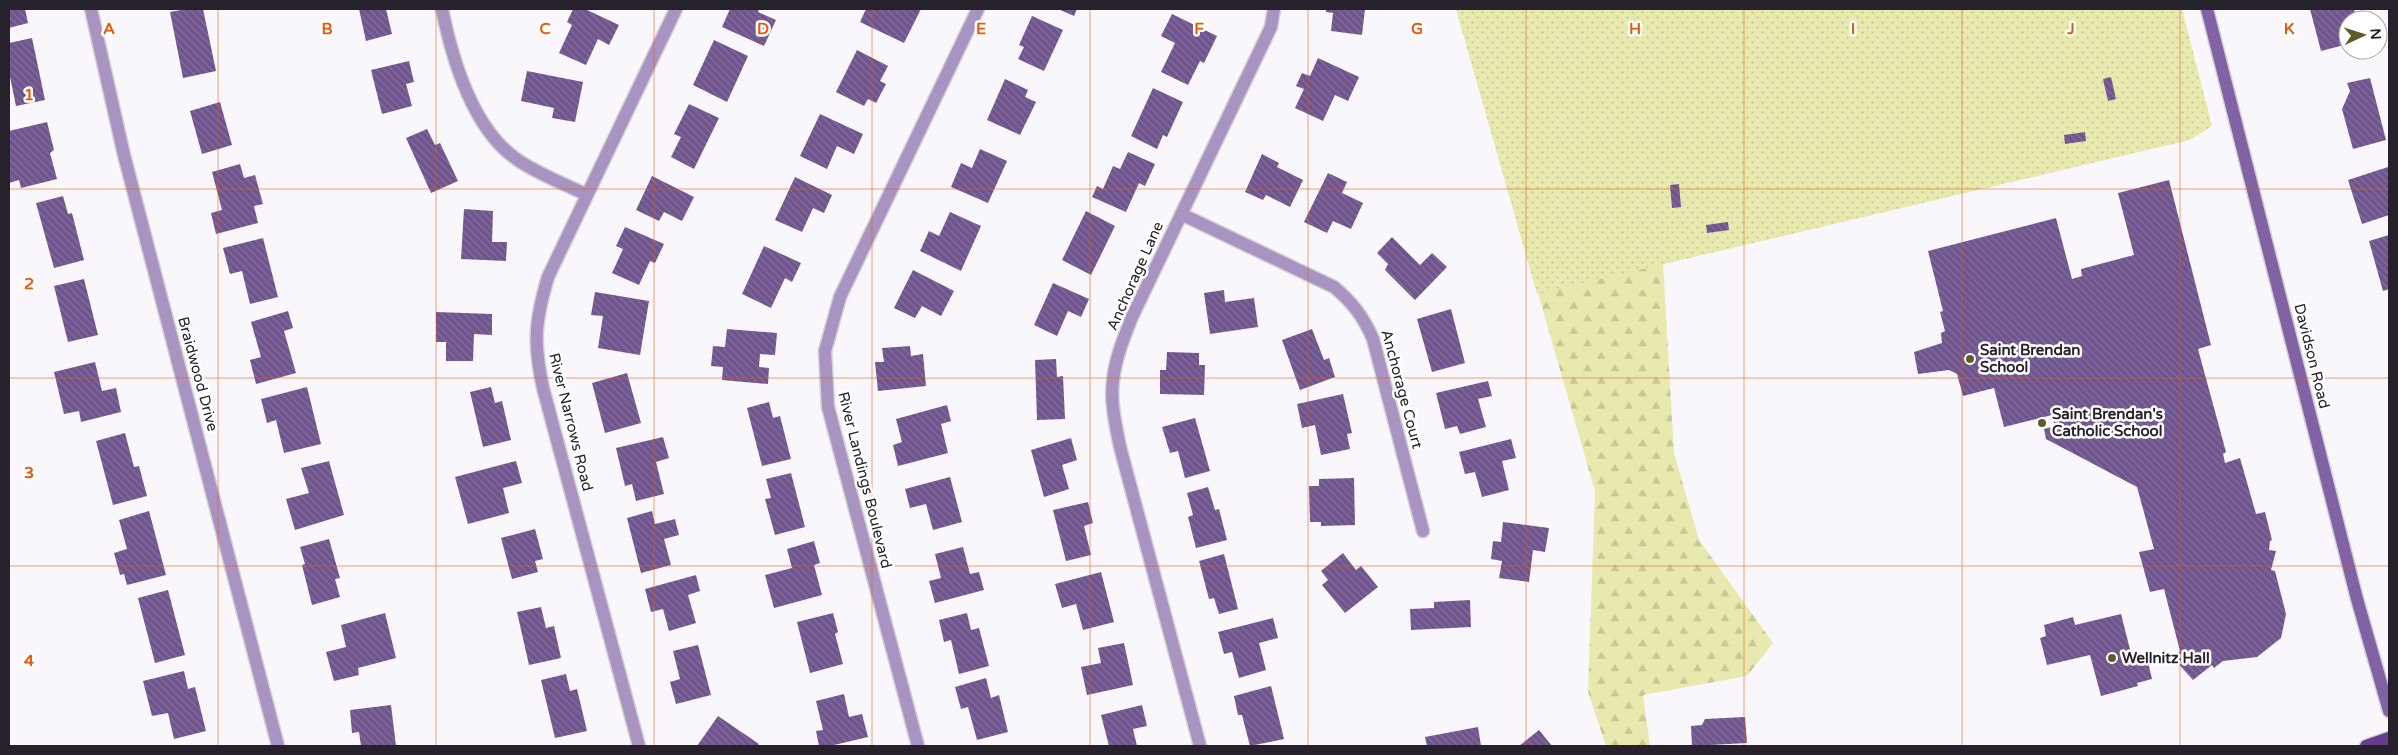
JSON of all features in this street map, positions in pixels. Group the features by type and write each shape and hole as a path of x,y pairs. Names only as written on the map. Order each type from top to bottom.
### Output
{"main road":[{"name":"Davidson Road","path":"2207,9 2357,599 2389,711"},
{"path":"2366,746 2389,738"}],"street":[{"name":"Braidwood Drive","path":"91,9 124,155 278,746"},
{"path":"442,9 447,36 466,93 487,130 514,158 587,195"},
{"name":"River Narrows Road","path":"639,746 537,359 535,332 545,286 676,9"},
{"name":"River Landings Boulevard","path":"918,746 828,407 825,351 840,297 978,9"},
{"name":"Anchorage Lane","path":"1200,746 1120,447 1114,414 1112,381 1121,346 1132,317 1271,26 1274,9"},
{"name":"Anchorage Court","path":"1181,214 1334,287 1356,307 1364,318 1373,339 1423,531"}],"green space":[{"path":"1456,9 1663,264 1674,453 1699,540 1773,643 1747,676 1643,695 1650,746 1606,746 1588,692 1595,491"},
{"path":"1456,9 2182,9 2212,126 2190,140 1537,294"}],"building":[{"path":"9,9 25,9 28,23 9,28"},
{"path":"203,9 216,71 183,78 170,12"},
{"path":"359,9 386,9 392,34 366,41"},
{"path":"573,9 585,9 619,25 609,45 598,39 586,65 559,53 572,25 567,22"},
{"path":"730,9 759,9 758,12 776,20 764,46 722,27"},
{"path":"866,9 921,9 904,43 860,22"},
{"path":"1058,9 1077,9 1074,16"},
{"path":"1326,9 1365,9 1362,35 1331,31 1333,13 1326,12"},
{"path":"2310,9 2354,9 2338,10 2338,47 2321,51"},
{"path":"1172,14 1217,36 1204,63 1200,61 1188,85 1161,72 1175,43 1161,36"},
{"path":"1032,16 1063,30 1044,71 1018,59 1024,47 1019,45"},
{"path":"32,38 45,100 16,106 9,72 9,43"},
{"path":"714,40 748,56 727,102 693,85"},
{"path":"857,50 888,66 880,81 886,84 876,103 868,99 864,106 836,92"},
{"path":"1318,58 1359,77 1348,101 1335,95 1323,121 1295,108 1304,89 1296,86 1302,73 1310,76"},
{"path":"409,61 414,82 406,84 412,106 382,114 371,70"},
{"path":"527,71 583,82 575,122 552,118 554,108 521,101"},
{"path":"2111,77 2116,99 2108,101 2103,79"},
{"path":"2370,78 2386,140 2353,149 2342,109 2350,91 2347,83"},
{"path":"1005,79 1028,90 1025,97 1036,102 1020,135 987,120"},
{"path":"1153,88 1183,102 1167,137 1163,135 1157,149 1131,136"},
{"path":"220,102 232,145 202,154 190,111"},
{"path":"689,104 719,118 694,169 671,157 681,137 674,134"},
{"path":"820,114 863,134 854,154 837,146 827,169 800,156"},
{"path":"47,122 54,150 50,153 57,179 21,188 19,180 9,183 9,131"},
{"path":"427,129 435,145 440,143 458,181 431,193 406,138"},
{"path":"2085,132 2086,141 2065,144 2064,135"},
{"path":"980,149 1007,161 988,203 951,187 961,163 972,168"},
{"path":"1128,152 1155,164 1145,186 1139,183 1126,212 1092,197 1097,186 1103,189 1113,166 1120,169"},
{"path":"1262,154 1279,163 1277,167 1303,180 1290,207 1266,195 1263,200 1245,192"},
{"path":"240,164 244,178 255,175 263,204 254,206 258,223 216,234 211,213 222,210 212,172"},
{"path":"2388,167 2389,215 2362,224 2348,180"},
{"path":"1328,173 1347,182 1342,193 1363,203 1351,229 1333,221 1327,233 1304,222"},
{"path":"652,176 694,197 682,221 664,212 659,221 636,210"},
{"path":"795,177 832,195 824,213 813,208 802,232 775,220"},
{"path":"2169,180 2211,345 2198,349 2226,452 2223,454 2225,463 2240,458 2256,514 2265,512 2272,540 2270,541 2269,550 2276,551 2271,570 2275,571 2286,614 2281,638 2257,657 2223,661 2214,668 2212,665 2193,680 2174,659 2180,651 2164,589 2150,592 2139,552 2154,549 2137,487 2046,439 2044,429 2055,426 2052,415 2004,427 1994,388 1963,396 1957,374 1949,370 1918,374 1914,352 1942,343 1941,333 1945,331 1940,312 1943,311 1928,251 2056,218 2072,279 2082,276 2081,269 2134,255 2118,193"},
{"path":"1679,184 1681,207 1672,208 1670,185"},
{"path":"63,196 68,214 72,213 84,260 54,268 36,203"},
{"path":"464,209 493,211 492,242 507,242 506,261 461,259"},
{"path":"1086,211 1115,226 1091,275 1062,260"},
{"path":"950,212 981,226 961,271 920,251 929,231 939,236"},
{"path":"1728,222 1729,230 1707,233 1706,225"},
{"path":"625,227 664,244 655,263 650,261 639,285 612,273 623,249 616,246"},
{"path":"2389,235 2389,289 2383,291 2369,241"},
{"path":"1392,237 1420,265 1432,253 1447,267 1415,300 1385,270 1388,264 1377,253"},
{"path":"263,238 278,297 250,304 242,271 230,274 223,248"},
{"path":"764,246 801,263 792,282 785,278 771,308 742,294"},
{"path":"913,270 954,291 941,316 922,306 915,318 894,308"},
{"path":"84,279 98,335 68,342 54,286"},
{"path":"1053,283 1089,299 1081,317 1068,311 1057,336 1034,325"},
{"path":"1224,290 1225,302 1254,298 1258,327 1210,334 1204,293"},
{"path":"595,292 649,301 640,355 598,348 603,316 591,315"},
{"path":"1451,309 1465,363 1432,372 1417,319"},
{"path":"288,311 293,328 284,331 296,373 256,384 250,360 261,357 251,322"},
{"path":"436,312 492,314 492,335 474,334 473,361 446,361 446,342 436,342"},
{"path":"727,329 777,333 775,355 760,354 759,367 769,368 768,384 722,380 723,367 711,366 713,346 725,347"},
{"path":"1312,329 1324,360 1329,358 1335,377 1300,390 1282,340"},
{"path":"910,346 911,356 923,354 926,386 878,391 875,362 884,362 882,348"},
{"path":"1167,352 1199,353 1199,365 1205,365 1204,395 1160,394 1160,370 1166,370"},
{"path":"1056,359 1057,377 1063,376 1065,419 1037,420 1035,360"},
{"path":"95,362 102,391 116,388 121,412 81,422 79,411 64,414 54,372"},
{"path":"627,373 641,423 605,433 592,383"},
{"path":"1488,381 1492,396 1478,399 1486,427 1460,434 1457,426 1445,429 1436,393"},
{"path":"307,387 321,444 284,453 276,420 267,423 261,399"},
{"path":"491,387 495,403 502,401 511,440 483,447 470,392"},
{"path":"1343,394 1352,433 1347,434 1350,449 1321,455 1315,425 1302,428 1297,404"},
{"path":"769,402 773,418 780,416 791,459 762,466 747,408"},
{"path":"947,405 951,421 941,424 948,453 898,466 893,445 902,442 896,419"},
{"path":"1195,418 1210,471 1185,478 1178,451 1170,453 1162,427"},
{"path":"125,433 134,467 139,466 147,496 113,505 96,441"},
{"path":"663,437 669,458 656,462 664,494 636,501 632,484 625,486 616,448"},
{"path":"1071,438 1077,460 1062,465 1069,489 1044,497 1031,450"},
{"path":"1511,439 1516,458 1502,461 1509,490 1482,497 1475,472 1465,474 1459,452"},
{"path":"329,461 344,515 295,530 286,499 309,493 301,468"},
{"path":"516,461 522,483 503,488 509,513 468,524 455,477"},
{"path":"791,473 805,527 775,535 765,499 771,498 766,479"},
{"path":"950,477 962,522 933,530 926,504 910,508 905,489"},
{"path":"1354,478 1355,525 1321,526 1321,522 1310,522 1309,486 1319,486 1319,479"},
{"path":"1208,487 1215,510 1219,509 1227,540 1196,548 1188,517 1193,515 1187,493"},
{"path":"1088,502 1093,523 1084,526 1091,555 1066,561 1053,510"},
{"path":"149,511 166,575 127,585 124,574 120,575 114,553 127,549 119,520"},
{"path":"652,511 655,524 675,519 679,535 664,539 671,565 641,573 627,518"},
{"path":"1503,522 1549,528 1545,552 1533,550 1529,582 1499,578 1502,561 1491,559 1493,541 1501,542"},
{"path":"535,529 543,559 535,561 538,572 512,579 501,538"},
{"path":"329,539 340,578 335,579 340,597 312,605 302,565 305,564 300,547"},
{"path":"814,541 820,563 814,565 822,595 774,608 765,575 792,568 787,549"},
{"path":"963,547 970,574 979,572 984,590 935,603 929,581 941,578 935,554"},
{"path":"1343,553 1356,570 1361,566 1378,587 1345,613 1322,585 1328,580 1321,571"},
{"path":"1224,554 1238,609 1219,614 1214,598 1209,599 1199,561"},
{"path":"1101,572 1114,622 1083,630 1076,604 1062,608 1055,584"},
{"path":"696,575 700,591 688,595 696,623 669,631 663,609 651,612 645,589"},
{"path":"168,590 185,655 155,663 138,598"},
{"path":"1470,600 1471,627 1411,630 1410,609 1434,608 1434,602"},
{"path":"541,607 546,628 554,626 561,658 529,665 517,612"},
{"path":"385,613 396,658 358,668 359,675 334,681 326,652 346,647 341,625"},
{"path":"833,613 838,632 835,634 843,664 810,673 797,622"},
{"path":"967,613 971,630 979,628 989,666 959,674 951,640 944,642 939,620"},
{"name":"Wellnitz Hall","path":"2121,614 2134,665 2148,662 2152,679 2137,683 2138,686 2101,696 2090,655 2047,665 2040,638 2046,636 2044,625 2073,617 2075,625"},
{"path":"1273,618 1278,638 1259,643 1266,670 1239,678 1232,652 1224,654 1218,632"},
{"path":"1124,643 1133,685 1087,695 1081,667 1101,663 1098,648"},
{"path":"698,645 711,695 676,704 670,682 680,679 673,651"},
{"path":"184,671 188,689 195,687 206,731 174,739 168,713 152,716 143,681"},
{"path":"566,674 570,691 577,689 587,731 555,738 541,680"},
{"path":"986,678 991,698 999,695 1008,732 977,740 968,707 961,709 955,687"},
{"path":"1271,686 1284,739 1250,746 1242,715 1238,715 1234,696"},
{"path":"844,694 849,717 862,714 868,737 830,746 819,746 816,731 823,730 816,701"},
{"path":"391,705 396,746 361,746 359,732 352,733 350,710"},
{"path":"1142,705 1147,726 1133,729 1137,746 1109,746 1101,715"},
{"path":"718,716 759,744 757,746 697,746"},
{"path":"1745,717 1747,743 1692,746 1691,726 1702,725 1705,719"},
{"path":"1478,727 1481,746 1427,746 1425,737"},
{"path":"1539,730 1552,746 1519,746"}],"place":[{"name":"Saint Brendan School","path":"1970,359"},
{"name":"Saint Brendan's Catholic School","path":"2042,423"},
{"name":"Wellnitz Hall","path":"2112,658"}]}
